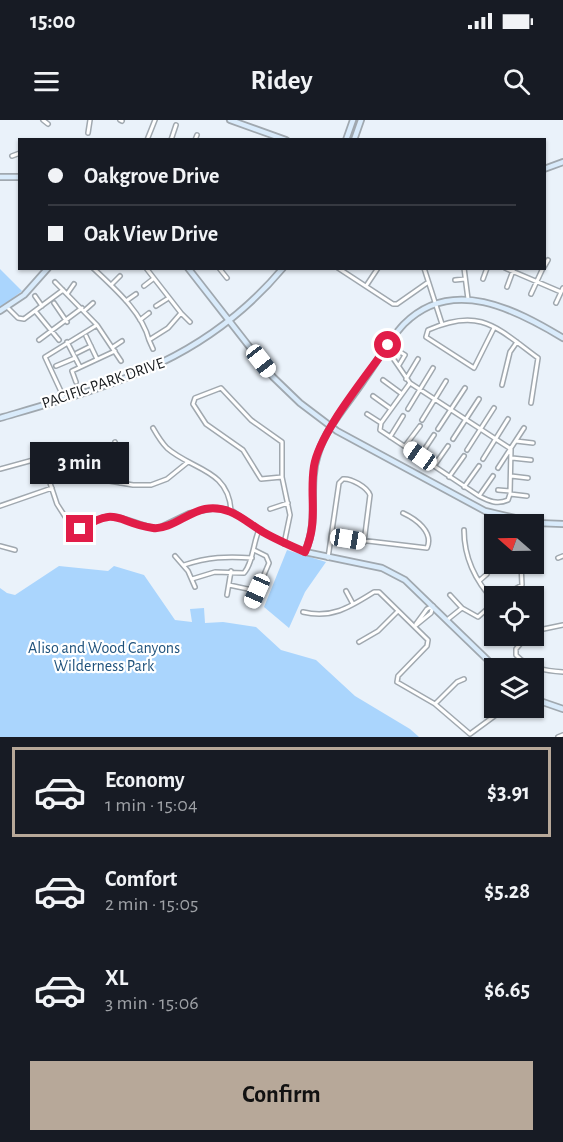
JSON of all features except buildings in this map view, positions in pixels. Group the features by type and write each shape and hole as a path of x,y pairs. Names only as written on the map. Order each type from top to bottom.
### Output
{"street":[{"path":"43,120 48,124"},
{"path":"88,133 90,120"},
{"path":"149,138 155,120"},
{"path":"230,120 280,138"},
{"path":"347,138 353,120"},
{"path":"355,138 362,120"},
{"path":"172,138 176,124"},
{"path":"12,156 18,154"},
{"path":"546,168 563,162"},
{"path":"0,177 18,177"},
{"path":"546,264 548,260"},
{"path":"0,311 31,288 46,270"},
{"path":"95,270 126,301 140,320 153,350"},
{"path":"147,270 168,299 190,322"},
{"path":"190,270 281,385 332,428 355,443 486,511 537,523 563,524"},
{"path":"221,270 228,278"},
{"name":"PACIFIC PARK DRIVE","path":"0,418 157,366 205,341 230,322 281,270"},
{"path":"366,285 377,270"},
{"path":"424,270 442,324"},
{"path":"464,270 468,298"},
{"path":"483,279 486,270"},
{"path":"507,287 514,270 562,290 556,303"},
{"path":"531,294 543,270"},
{"path":"346,271 397,304 427,283"},
{"path":"111,285 120,276"},
{"path":"144,286 153,279"},
{"path":"455,280 465,279"},
{"path":"55,282 97,325 121,361"},
{"path":"67,294 74,284"},
{"path":"7,307 20,320 63,290"},
{"path":"126,301 135,294"},
{"path":"35,297 42,306"},
{"path":"305,552 314,523 314,468 320,447 386,348 409,320 435,305 468,298 499,305 563,338"},
{"path":"156,306 168,299"},
{"path":"54,303 68,321"},
{"path":"39,340 93,303"},
{"path":"36,311 59,340"},
{"path":"140,320 149,314"},
{"path":"149,340 168,328 181,314"},
{"path":"494,328 476,367 471,368 426,335 428,330 442,324 472,319 494,328 517,342 538,358 531,403"},
{"path":"64,398 45,357 97,325"},
{"path":"86,336 98,359"},
{"path":"72,371 98,359 122,341"},
{"path":"67,342 80,367"},
{"path":"502,385 510,352 517,342"},
{"path":"77,353 91,346"},
{"path":"386,348 406,379 511,449"},
{"path":"397,350 405,355 399,366"},
{"path":"56,366 75,358"},
{"path":"406,379 418,359"},
{"path":"67,361 76,382"},
{"path":"408,409 422,390 433,368"},
{"path":"383,380 402,394"},
{"path":"422,420 446,381"},
{"path":"410,382 381,423 380,430 464,487 491,502 502,503 508,500 511,449"},
{"path":"282,477 261,479 243,450 201,418 194,400 218,388 224,390 260,428 282,442 282,477 290,522 284,544"},
{"path":"438,429 465,388"},
{"path":"373,396 391,409"},
{"path":"453,439 479,399"},
{"path":"467,450 494,408"},
{"path":"368,414 381,423"},
{"path":"390,437 403,416"},
{"path":"483,459 508,419"},
{"path":"405,446 420,426"},
{"path":"153,428 165,447 218,478 226,487 231,510"},
{"path":"498,468 524,428"},
{"path":"420,456 434,435"},
{"path":"516,441 533,443"},
{"path":"115,442 122,461 120,483"},
{"path":"434,466 448,446"},
{"path":"0,469 76,448 81,452 92,478 143,485 159,483 175,474 188,462"},
{"path":"41,456 51,488 64,517 77,530 105,516 120,517 158,528 197,511 218,508 231,510 284,544 305,552 382,568 394,573 405,580 486,658"},
{"path":"449,477 464,456"},
{"path":"512,458 531,460"},
{"path":"464,487 479,466"},
{"path":"479,496 493,476"},
{"path":"511,476 528,478"},
{"path":"328,558 333,537 339,483 343,479 358,484 370,495 364,542"},
{"path":"0,506 51,488"},
{"path":"498,490 527,496"},
{"path":"270,509 288,503"},
{"path":"333,537 427,548 428,537 421,523 403,513"},
{"path":"192,579 215,572 244,573 252,558 259,530"},
{"path":"464,530 465,552 478,581 484,588"},
{"path":"0,546 15,550"},
{"path":"252,603 269,563 266,556 253,549"},
{"path":"175,556 184,565 195,587"},
{"path":"184,565 205,558 225,556 252,558"},
{"path":"558,558 563,556"},
{"path":"227,595 231,571"},
{"path":"478,581 487,574"},
{"path":"229,585 257,591"},
{"path":"346,591 353,604"},
{"path":"303,612 323,616 334,615 374,592 379,592 428,640 426,646 398,676 397,682 435,704 471,734 492,718"},
{"path":"450,595 462,608 478,617 484,612"},
{"path":"415,626 433,606"},
{"path":"447,620 462,608"},
{"path":"359,642 378,631 398,611"},
{"path":"544,629 563,625"},
{"path":"520,646 515,652 521,658"},
{"path":"544,667 563,672"},
{"path":"435,704 464,679"},
{"path":"544,702 563,709"},
{"path":"558,737 563,735"}],"green space":[{"path":"0,269 22,291 0,308"},
{"path":"287,550 326,562 305,592 289,628 264,607"},
{"name":"Aliso and Wood Canyons Wilderness Park","path":"59,566 108,571 114,566 144,575 175,620 192,622 190,609 204,608 205,623 223,622 256,627 281,650 316,660 355,696 410,729 419,737 0,737 0,588 15,595"}],"route":[{"path":"80,529 96,519 113,516 158,528 189,513 206,508 218,508 231,510 284,544 305,552 314,523 314,468 320,447 388,345"}]}
